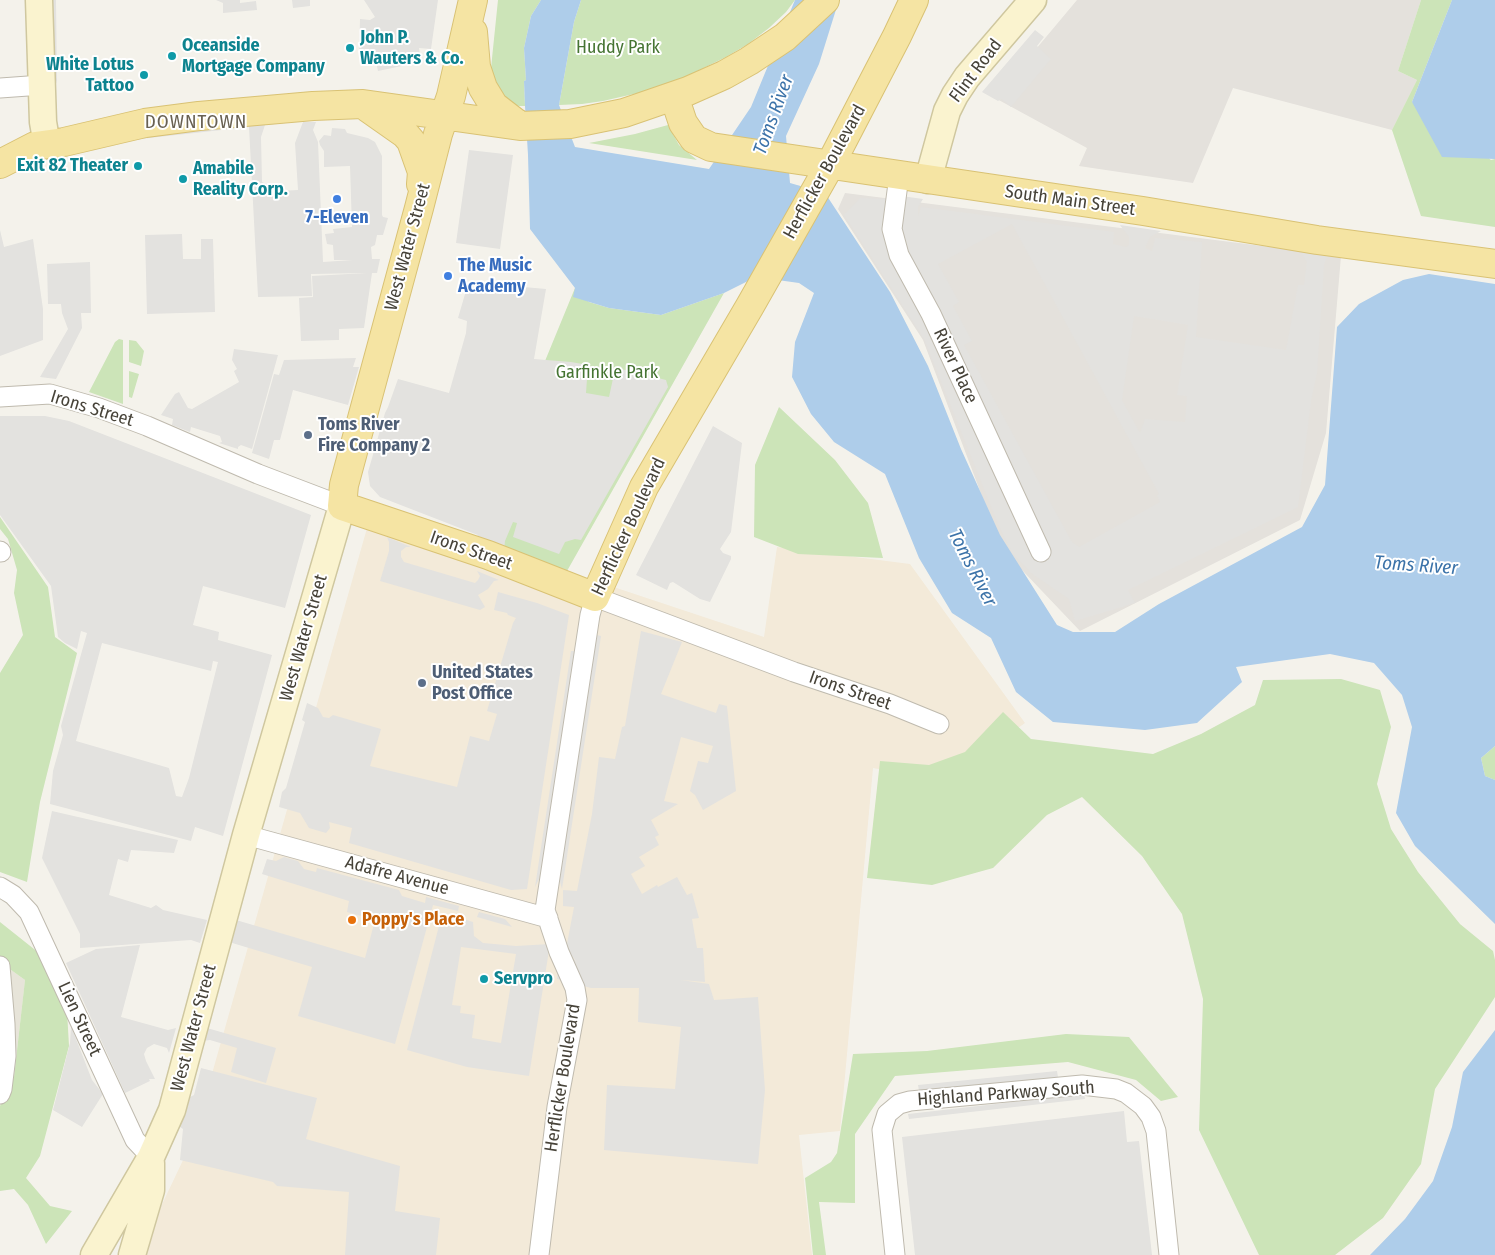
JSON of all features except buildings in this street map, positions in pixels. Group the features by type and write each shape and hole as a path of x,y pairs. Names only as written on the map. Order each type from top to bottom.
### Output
{"main road":[{"path":"39,0 43,122 48,145"},
{"path":"473,0 473,37 476,67 483,88 494,106 520,126"},
{"name":"West Water Street","path":"94,1255 151,1157 172,1110 246,835 342,506 344,485 444,116 473,0"},
{"path":"0,164 35,146 48,145 145,123 199,116 320,106 363,104 520,126 570,124 624,113 674,96 724,75 785,37 825,0"},
{"name":"Herflicker Boulevard","path":"595,597 644,487 824,175 893,45 914,0"},
{"name":"Flint Road","path":"928,180 947,112 955,95 967,77 1033,0"},
{"name":"South Main Street","path":"674,96 683,123 694,139 711,147 801,161 824,175 899,176 1143,211 1317,240 1495,264"},
{"path":"363,104 405,134 410,141 422,172 419,208"},
{"name":"Irons Street","path":"342,506 488,555 595,597"},
{"path":"132,1255 151,1190 151,1157"}],"street":[{"path":"0,88 42,85"},
{"name":"River Place","path":"899,176 892,229 899,255 931,314 1041,552"},
{"name":"Irons Street","path":"0,397 50,394 99,408 147,426 258,474 342,506"},
{"name":"Irons Street","path":"595,597 794,672 890,704 939,724"},
{"name":"Herflicker Boulevard","path":"539,1255 557,1107 577,1000 575,988 559,952 546,910 590,615 595,597"},
{"name":"Adafre Avenue","path":"246,835 548,918"},
{"name":"Lien Street","path":"0,887 13,895 29,912 135,1140 151,1157"},
{"path":"0,966 6,1056 0,1094"},
{"name":"Highland Parkway South","path":"895,1255 882,1130 887,1114 898,1104 910,1101 1082,1085 1116,1089 1136,1099 1151,1117 1156,1131 1169,1255"}],"shaded area":[{"path":"50,0 56,0 57,84 51,62"},
{"path":"216,0 240,0 240,3 256,1 257,10 223,13 223,3"},
{"path":"292,0 310,0 310,6 293,8"},
{"path":"364,0 438,0 431,49 419,48 421,62 378,71 375,57 359,56 360,19 370,20 375,17"},
{"path":"1077,0 1421,0 1398,71 1417,80 1392,130 1233,88 1193,183 1079,166 1087,148 995,98"},
{"path":"1035,30 1044,37 1037,46 1051,59 1011,107 1001,99 998,101 982,92"},
{"path":"296,117 296,122 265,125 261,137 262,182 280,191 298,190 295,143 303,122 316,122 313,130 318,142 323,262 353,260 334,260 333,245 327,244 325,234 334,233 333,229 352,227 350,166 324,167 324,151 319,141 324,135 331,136 332,128 345,129 347,133 368,138 375,142 382,156 382,215 388,218 383,235 377,235 375,245 371,247 372,259 380,259 377,273 372,273 364,328 339,329 339,340 301,341 299,298 313,297 312,276 367,273 311,274 312,296 258,297 249,127 121,142 147,132"},
{"path":"469,150 513,155 500,249 456,243"},
{"path":"845,193 1341,256 1326,433 1300,520 1080,631 1002,549 923,340 838,209"},
{"path":"887,194 923,199 918,207 918,216 921,207 1114,232 1113,244 1126,247 1129,245 1129,237 1120,225 1161,231 1150,237 1145,248 1152,251 1155,238 1202,242 1196,337 1286,350 1298,285 1304,285 1307,262 1300,251 1335,254 1326,259 1324,265 1317,374 1311,401 1298,507 1128,590 1135,603 1075,621 1069,599 1031,573 1012,553 998,524 924,339 844,215 860,198 886,199 887,212 890,204","holes":["1012,224 1159,494 1157,495 1160,502 1079,547 1072,542 964,345 972,341 953,306 959,302 938,264","1134,316 1188,325 1177,395 1187,396 1185,422 1145,419 1140,433 1122,400"]},
{"path":"0,230 4,247 33,239 43,309 43,340 0,356"},
{"path":"182,234 183,259 201,259 201,239 213,239 215,312 147,314 145,235"},
{"path":"90,262 91,313 81,313 82,328 56,379 40,377 68,329 61,304 48,304 47,264"},
{"path":"479,283 546,289 534,359 588,365 586,393 609,397 617,368 666,380 668,387 581,540 575,539 565,542 559,554 513,537 517,523 513,522 505,541 504,550 474,540 478,535 380,497 370,486 368,472 385,413 398,379 449,393 466,333 467,321 458,318 468,284 476,286"},
{"path":"234,349 278,355 252,449 241,445 238,449 219,443 222,442 220,436 191,427 190,432 172,425 173,419 161,415 175,394 179,392 188,408 192,409 239,382 234,371 237,369 232,360"},
{"path":"356,358 353,367 359,367 348,405 293,390 280,440 274,440 269,459 252,453 274,374 279,375 284,360"},
{"path":"0,416 45,416 69,421 311,515 285,608 203,586 193,625 219,632 218,640 272,655 223,836 195,827 191,841 50,804 53,771 63,735 61,726 87,633 81,631 77,649 58,637 51,586 0,515","holes":["102,643 211,671 213,661 218,662 189,778 182,797 176,796 169,768 76,741"]},
{"path":"713,426 742,443 731,532 720,549 723,553 731,556 731,559 710,602 700,599 673,582 670,583 667,590 636,575"},
{"path":"373,507 764,637 777,547 910,564 1025,723 943,781 873,768 840,1131 799,1135 812,1255 138,1255 194,1137"},
{"path":"387,537 411,547 406,547 401,551 401,557 404,562 475,583 480,576 477,571 499,580 494,581 488,589 478,595 485,607 480,610 380,581 389,551"},
{"path":"498,592 537,603 569,615 527,889 511,890 349,843 352,828 329,822 330,828 326,833 309,828 300,813 279,807 282,792 286,788 305,722 302,720 307,703 318,708 323,717 329,718 333,715 381,729 370,766 457,787 470,736 489,741 497,714 487,711 516,618 507,613 494,610"},
{"path":"641,631 682,642 661,694 716,713 719,704 727,706 736,791 703,810 695,795 690,791 698,761 708,763 713,746 681,737 664,801 678,804 651,820 659,835 655,837 659,845 639,857 645,866 631,874 642,894 657,885 658,887 677,877 687,895 692,893 699,918 692,919 697,948 703,948 705,982 681,980 709,984 714,1000 758,997 765,1090 758,1164 604,1150 607,1085 675,1089 681,1027 638,1022 639,988 591,988 557,979 561,947 577,962 566,949 574,907 563,906 563,890 577,891 592,814 599,757 615,759 622,727 625,726"},
{"path":"597,635 601,636 562,889 559,878"},
{"path":"571,651 575,651 540,877 535,887"},
{"path":"52,811 178,840 174,853 131,850 128,862 118,859 109,895 151,908 156,905 163,910 207,920 200,943 191,940 80,948 80,934 42,858"},
{"path":"284,857 298,861 304,869 316,872 317,868 399,890 402,896 425,903 426,897 459,906 458,911 433,905 395,1044 298,1016 312,967 229,942 242,879 251,868 236,920 365,958 375,920 347,912 349,901 262,874 267,859 276,861"},
{"path":"479,912 505,919 512,927 477,917"},
{"path":"457,917 473,922 474,936 483,943 516,946 550,944 529,1076 467,1067 407,1050 440,922 455,925","holes":["461,947 516,954 501,1043 472,1038 475,1015 460,1013 461,1006 452,1005"]},
{"path":"140,945 121,1017 168,1030 176,1028 169,1053 167,1048 154,1044 147,1048 144,1054 155,1079 149,1079 150,1081 125,1093 66,963 96,949"},
{"path":"0,962 25,980 14,1077 0,1106"},
{"path":"71,1026 92,1080 103,1094 82,1127 53,1110 70,1043"},
{"path":"207,1028 276,1048 266,1083 231,1072 237,1048 210,1040 202,1041"},
{"path":"201,1068 317,1098 306,1139 400,1166 395,1211 440,1218 436,1255 345,1255 349,1192 277,1186 273,1182 180,1160 183,1129 176,1124 187,1096 194,1095"},
{"path":"1057,1071 1058,1077 919,1091 918,1085"},
{"path":"1084,1094 1085,1099 909,1119 908,1114"},
{"path":"1124,1111 1127,1142 1139,1141 1152,1255 915,1255 902,1137"}],"green space":[{"name":"Huddy Park","path":"498,0 541,0 531,16 524,48 525,106 510,103 495,88 491,68"},
{"name":"Huddy Park","path":"581,0 795,0 786,12 769,28 748,44 679,80 638,93 603,101 559,105 574,22"},
{"path":"1421,0 1452,0 1412,102 1491,160 1495,159 1495,227 1421,216 1392,130 1417,80 1398,71"},
{"path":"668,125 679,145 697,160 589,143 635,134"},
{"name":"Garfinkle Park","path":"575,288 589,302 609,308 661,315 724,293 567,571 492,546 545,361"},
{"path":"119,339 123,340 123,404 89,392 115,342"},
{"path":"129,340 136,341 144,351 141,366 129,362"},
{"path":"129,371 139,374 132,398 129,397"},
{"path":"779,407 835,460 868,503 883,558 798,554 754,537 755,465"},
{"path":"0,517 48,587 55,637 77,653 40,802 27,882 0,872 0,673 23,635 14,593 17,570 8,539 0,529"},
{"path":"1341,679 1380,690 1391,727 1377,784 1391,829 1418,872 1460,924 1493,951 1495,960 1495,997 1435,1089 1421,1164 1383,1218 1335,1255 1259,1255 1199,1130 1203,999 1182,914 1142,856 1082,797 1047,815 993,868 932,885 867,878 880,761 929,765 965,752 1003,712 1031,739 1153,754 1201,734 1255,705 1263,680"},
{"path":"1495,746 1495,780 1485,776 1481,758"},
{"path":"0,922 39,953 67,1011 69,1046 40,1156 26,1178 50,1206 72,1211 46,1244 28,1205 14,1189 0,1191 0,1106 14,1077 25,980 0,962"},
{"path":"1066,1034 1129,1037 1178,1097 1161,1101 1136,1080 1068,1062 895,1076 855,1134 855,1203 819,1202 826,1255 813,1255 805,1178 831,1162 837,1153 853,1054 927,1051"}],"water":[{"name":"Toms River","path":"541,0 581,0 574,22 559,105 575,147 709,169 751,107 795,0 839,0 819,64 786,136 790,183 825,193 890,292 928,366 961,449 1000,535 1057,625 1073,632 1115,632 1159,604 1302,527 1325,485 1337,327 1359,304 1403,280 1429,274 1495,284 1495,746 1481,758 1485,776 1495,780 1495,924 1415,846 1396,813 1412,727 1402,695 1374,663 1330,654 1236,667 1242,682 1197,723 1145,730 1053,722 1016,692 991,638 952,613 919,558 885,474 834,442 811,414 792,377 795,342 814,293 799,283 756,277 724,293 661,315 609,308 573,297 575,288 530,229 524,48 531,16"},
{"path":"1452,0 1495,0 1495,159 1442,157 1412,102"},
{"path":"1495,1030 1495,1255 1370,1255 1405,1219 1433,1181 1452,1127 1463,1072"}],"place":[{"name":"John P. Wauters & Co.","path":"350,48"},
{"name":"Oceanside Mortgage Company","path":"172,56"},
{"name":"White Lotus Tattoo","path":"144,75"},
{"name":"Exit 82 Theater","path":"138,166"},
{"name":"Amabile Reality Corp.","path":"183,179"},
{"name":"7-Eleven","path":"337,199"},
{"name":"The Music Academy","path":"448,276"},
{"name":"Toms River Fire Company 2","path":"308,435"},
{"name":"United States Post Office","path":"422,683"},
{"name":"Poppy's Place","path":"352,920"},
{"name":"Servpro","path":"484,979"}],"district":[{"name":"DOWNTOWN","path":"196,123"}]}
